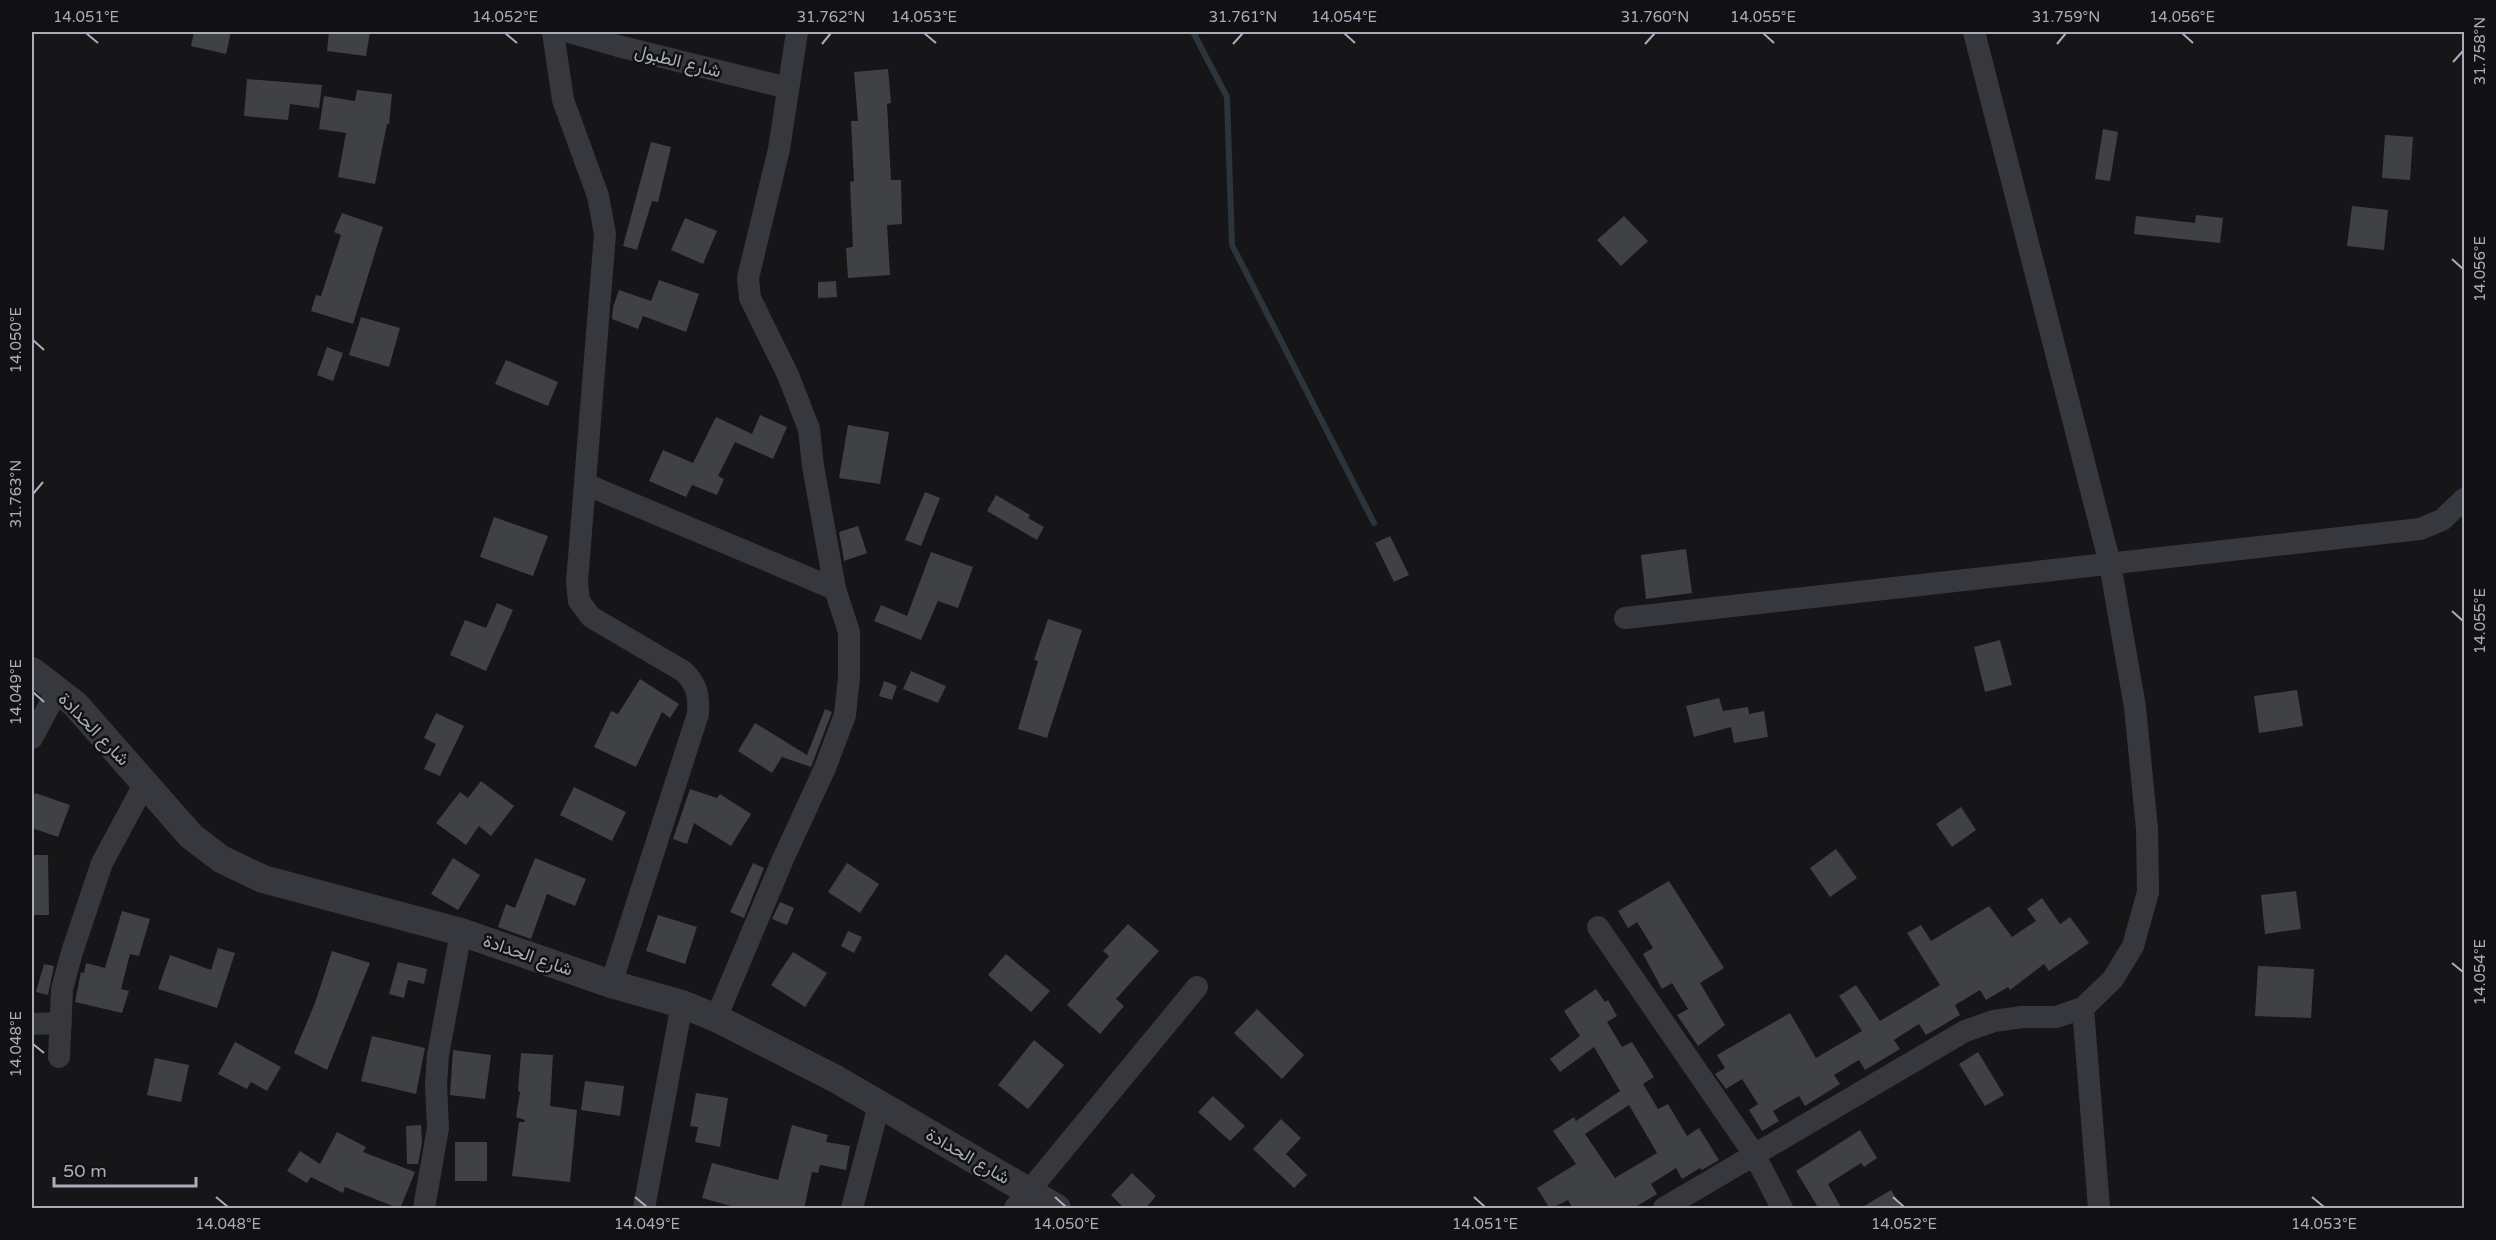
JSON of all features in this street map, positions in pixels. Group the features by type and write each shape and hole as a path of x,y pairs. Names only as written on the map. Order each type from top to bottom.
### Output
{"street":[{"path":"553,32 563,100 598,195 605,234 576,582 579,601 591,617 683,671 694,681 699,699 698,714 611,984"},
{"name":"شارع الطبول","path":"569,32 788,88"},
{"path":"716,1018 783,859 825,768 845,715 849,632 835,589 813,466 809,429 788,375 750,298 748,278 769,195 797,32"},
{"path":"1664,1209 1965,1031 1994,1020 2056,1017 2083,1008 2113,979 2133,946 2148,892 2147,829 2135,707 2110,564 1974,32"},
{"path":"585,484 835,589"},
{"path":"1625,618 2420,529 2442,520 2462,506"},
{"name":"شارع الحدادة","path":"32,671 75,704 191,836 221,859 263,879 461,932 611,984 682,1004 716,1018 786,1052 879,1105 1022,1200 1057,1209"},
{"path":"32,738 57,691"},
{"path":"59,1057 62,989 72,952 102,863 145,783"},
{"path":"1598,927 1754,1154 1782,1209"},
{"path":"424,1209 438,1128 436,1084 438,1055 461,932"},
{"path":"1022,1200 1197,987"},
{"path":"644,1209 682,1004"},
{"path":"2083,1008 2099,1209"},
{"path":"32,1024 61,1023"},
{"path":"852,1209 879,1105"}],"building":[{"path":"194,32 231,32 226,54 191,46"},
{"path":"329,32 370,32 366,56 327,51"},
{"path":"888,69 891,103 887,104 891,180 901,180 902,224 887,225 890,275 848,278 846,248 853,247 850,182 854,181 851,121 858,121 854,72"},
{"path":"247,79 322,85 319,108 290,104 288,120 244,116"},
{"path":"357,90 392,94 389,124 387,124 375,184 338,177 346,133 319,129 324,96 355,101"},
{"path":"2103,129 2118,132 2110,181 2095,179"},
{"path":"2385,135 2413,137 2410,180 2382,178"},
{"path":"651,142 671,147 658,202 652,201 637,250 623,246"},
{"path":"2352,206 2388,210 2384,250 2347,246"},
{"path":"342,213 383,227 353,324 311,311 316,295 321,296 341,235 334,232"},
{"path":"2196,215 2223,218 2220,243 2134,234 2136,216 2195,223"},
{"path":"1624,216 1648,241 1621,266 1597,240"},
{"path":"685,218 717,231 703,264 671,250"},
{"path":"659,280 699,294 686,332 643,316 638,329 612,319 613,307 619,290 651,301"},
{"path":"836,281 837,297 818,298 818,282"},
{"path":"361,317 400,328 389,367 349,355"},
{"path":"327,347 343,353 333,381 317,375"},
{"path":"506,360 558,382 548,406 495,384"},
{"path":"760,415 787,427 773,459 735,442 718,476 724,479 717,495 692,485 686,497 649,481 663,450 693,463 716,417 752,434"},
{"path":"848,425 889,432 880,484 839,478"},
{"path":"925,492 940,498 921,546 905,540"},
{"path":"996,495 1030,515 1028,518 1044,527 1037,540 987,511"},
{"path":"494,517 548,536 533,576 480,557"},
{"path":"858,526 867,553 844,561 839,532"},
{"path":"1390,536 1409,575 1394,582 1375,543"},
{"path":"1686,549 1692,593 1646,599 1641,555"},
{"path":"931,552 973,567 958,608 938,601 921,640 874,621 881,605 907,616"},
{"path":"497,603 513,610 486,671 450,655 465,620 486,628"},
{"path":"1048,619 1082,630 1047,738 1018,729 1038,661 1034,660"},
{"path":"2000,640 2012,685 1985,692 1974,647"},
{"path":"911,671 946,686 938,703 903,689"},
{"path":"640,679 679,704 670,718 662,712 636,767 594,747 611,711 618,714"},
{"path":"884,681 897,686 892,700 879,696"},
{"path":"2297,690 2303,726 2259,733 2254,696"},
{"path":"1719,698 1723,711 1748,707 1749,714 1764,711 1768,737 1734,743 1731,727 1694,737 1686,706"},
{"path":"825,709 832,712 811,767 782,757 772,773 738,751 755,723 807,755"},
{"path":"436,713 464,726 440,776 424,769 436,744 424,738"},
{"path":"481,781 514,806 491,836 479,826 466,845 436,823 460,792 468,798"},
{"path":"574,787 626,812 612,841 560,815"},
{"path":"690,789 717,798 720,794 751,814 731,846 694,823 687,844 673,839"},
{"path":"35,793 70,805 58,837 32,828 32,802"},
{"path":"1961,807 1976,830 1952,847 1936,824"},
{"path":"1836,849 1857,878 1830,897 1810,868"},
{"path":"32,855 48,855 49,915 32,915"},
{"path":"453,858 480,875 458,910 431,894"},
{"path":"535,858 586,879 575,906 547,894 531,939 498,927 506,904 515,908"},
{"path":"753,863 764,868 744,918 730,912"},
{"path":"847,863 879,884 860,913 828,892"},
{"path":"1669,881 1724,968 1700,983 1725,1025 1698,1046 1677,1015 1688,1009 1672,983 1662,989 1643,954 1653,948 1637,922 1628,928 1618,911"},
{"path":"2296,891 2301,929 2265,934 2261,895"},
{"path":"2042,898 2060,924 2070,917 2089,943 2049,971 2044,964 2010,990 2008,987 1986,1000 1980,990 1955,1005 1960,1015 1926,1035 1919,1024 1894,1040 1900,1049 1865,1070 1859,1060 1834,1075 1840,1084 1805,1106 1799,1096 1773,1111 1779,1121 1762,1131 1749,1110 1758,1104 1742,1079 1726,1089 1715,1074 1725,1068 1717,1055 1790,1013 1816,1058 1862,1031 1839,996 1856,985 1880,1021 1940,985 1907,933 1921,925 1931,941 1989,906 2012,937 2036,921 2027,909"},
{"path":"780,902 794,908 787,925 772,919"},
{"path":"122,911 150,919 139,956 130,954 121,989 129,991 122,1013 75,1002 81,972 84,973 86,963 105,968"},
{"path":"658,915 697,927 685,964 646,951"},
{"path":"1128,924 1159,951 1116,999 1124,1006 1100,1034 1067,1005 1109,956 1103,951"},
{"path":"848,931 862,937 854,953 841,946"},
{"path":"218,948 235,953 217,1008 158,989 170,955 211,970"},
{"path":"332,951 370,963 327,1070 294,1053 315,1003"},
{"path":"793,952 827,973 805,1007 771,985"},
{"path":"1006,954 1050,991 1031,1012 988,975"},
{"path":"398,962 427,969 424,984 408,980 404,998 389,994"},
{"path":"44,964 54,966 48,995 36,992"},
{"path":"2258,966 2314,969 2311,1018 2255,1016"},
{"path":"1596,989 1605,1002 1608,1000 1617,1016 1607,1022 1622,1047 1632,1042 1654,1077 1643,1084 1658,1109 1668,1104 1687,1136 1699,1128 1719,1160 1682,1179 1676,1168 1651,1184 1657,1194 1632,1209 1573,1209 1568,1200 1550,1209 1537,1188 1576,1164 1553,1131 1574,1117 1576,1121 1620,1091 1594,1047 1560,1072 1550,1059 1580,1036 1564,1011","holes":["1629,1105 1657,1153 1615,1178 1585,1134"]},
{"path":"1257,1009 1304,1055 1282,1079 1234,1033"},
{"path":"372,1036 425,1048 416,1094 361,1081"},
{"path":"1034,1040 1064,1065 1028,1109 998,1085"},
{"path":"235,1042 281,1067 267,1091 251,1082 247,1089 218,1074"},
{"path":"453,1050 491,1055 485,1099 450,1095"},
{"path":"1978,1052 2004,1095 1985,1106 1959,1064"},
{"path":"521,1053 553,1055 550,1106 577,1110 570,1182 512,1176 519,1122 525,1120 516,1117 520,1092 518,1091"},
{"path":"155,1058 189,1065 181,1102 147,1095"},
{"path":"585,1081 624,1086 620,1116 581,1110"},
{"path":"696,1093 728,1098 720,1147 695,1142 698,1127 690,1126"},
{"path":"1213,1096 1245,1126 1230,1141 1198,1112"},
{"path":"1281,1119 1301,1138 1286,1154 1307,1175 1294,1188 1253,1149"},
{"path":"421,1125 422,1143 418,1164 407,1164 406,1126"},
{"path":"792,1125 828,1135 826,1142 850,1146 846,1170 820,1165 818,1173 812,1172 804,1209 741,1209 702,1198 712,1163 778,1180"},
{"path":"1860,1130 1877,1158 1864,1167 1861,1163 1828,1184 1842,1209 1819,1209 1796,1171"},
{"path":"337,1132 366,1147 363,1152 415,1172 400,1209 345,1187 343,1193 311,1177 307,1183 287,1171 300,1151 320,1164"},
{"path":"455,1142 487,1142 487,1181 455,1181"},
{"path":"1132,1173 1156,1196 1145,1209 1125,1209 1111,1195"},
{"path":"1891,1190 1902,1209 1859,1209"}],"waterway":[{"path":"1193,32 1227,97 1232,245 1374,523"}]}
